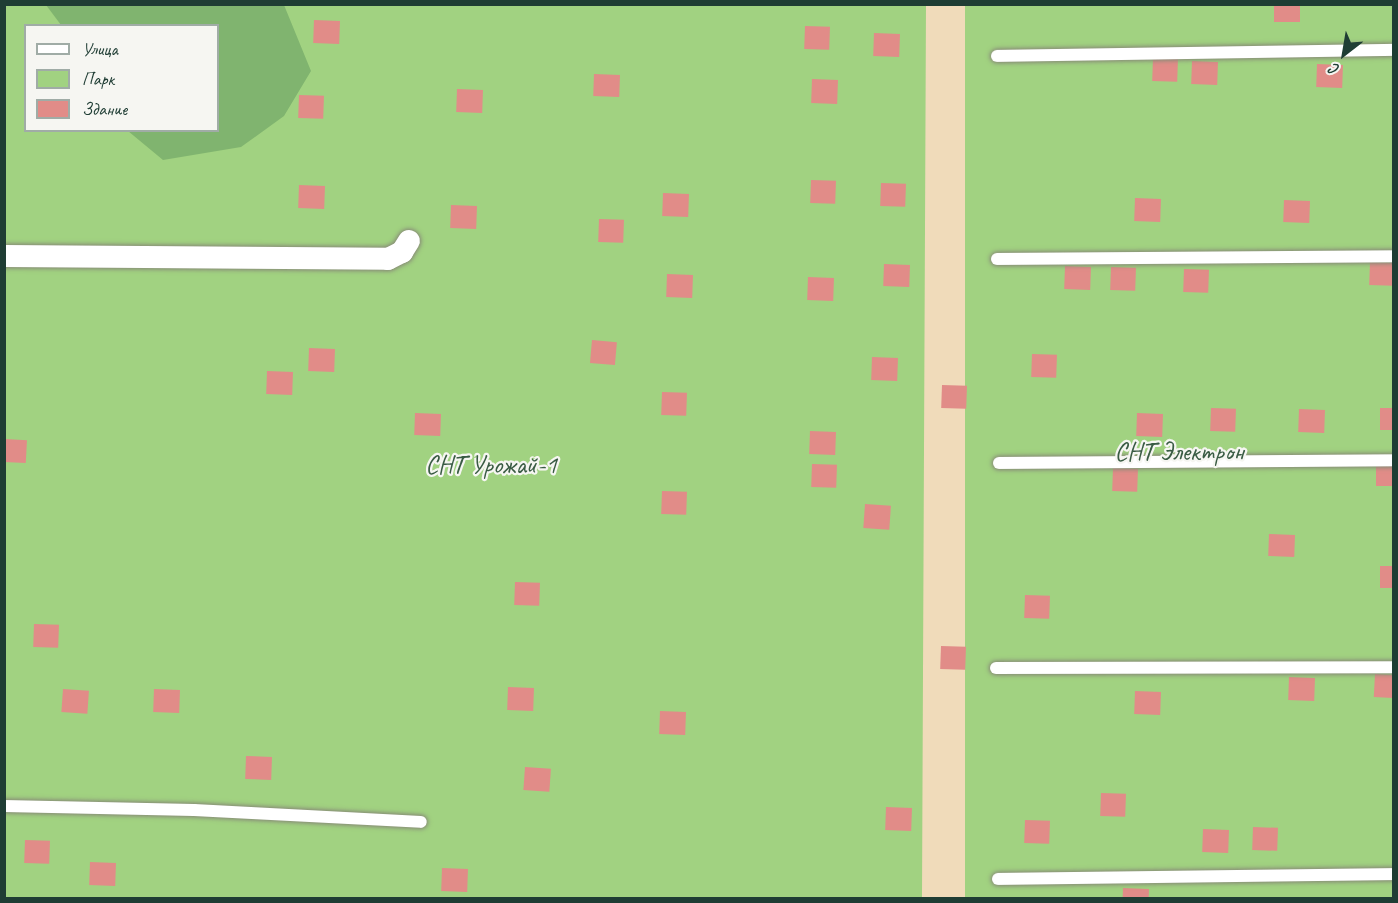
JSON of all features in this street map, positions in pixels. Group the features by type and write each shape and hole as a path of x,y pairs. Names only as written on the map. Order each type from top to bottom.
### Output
{"street":[{"path":"4,256 388,259 402,252 409,241"}],"lane":[{"path":"997,56 1394,50"},
{"path":"997,259 1394,256"},
{"path":"999,463 1394,460"},
{"path":"996,668 1394,667"},
{"path":"4,806 194,810 422,822"},
{"path":"999,879 1394,874"}],"green space":[{"name":"СНТ Урожай-1","path":"5,5 926,5 922,898 5,898"},
{"path":"46,5 284,5 311,71 284,116 241,147 163,160 129,132 219,132 219,24 60,24"},
{"name":"СНТ Электрон","path":"965,5 1393,5 1393,898 965,898"}],"building":[{"path":"1274,4 1300,4 1300,22 1274,22"},
{"path":"314,20 340,21 339,44 313,43"},
{"path":"805,26 830,27 829,50 804,49"},
{"path":"874,33 900,34 899,57 873,56"},
{"path":"1153,58 1178,59 1177,82 1152,81"},
{"path":"1192,61 1218,62 1217,85 1191,84"},
{"path":"1317,64 1343,65 1342,88 1316,87"},
{"path":"594,74 620,75 619,97 593,96"},
{"path":"812,79 838,80 837,104 811,103"},
{"path":"457,89 483,90 482,113 456,112"},
{"path":"299,95 324,96 323,119 298,118"},
{"path":"811,180 836,181 835,204 810,203"},
{"path":"881,183 906,184 905,207 880,206"},
{"path":"299,185 325,186 324,209 298,208"},
{"path":"663,193 689,194 688,217 662,216"},
{"path":"1135,198 1161,199 1160,222 1134,221"},
{"path":"1284,200 1310,201 1309,223 1283,222"},
{"path":"451,205 477,206 476,229 450,228"},
{"path":"599,219 624,220 623,243 598,242"},
{"path":"1370,262 1394,263 1393,286 1369,285"},
{"path":"884,264 910,265 909,287 883,286"},
{"path":"1065,266 1091,267 1090,290 1064,289"},
{"path":"1111,267 1136,268 1135,291 1110,290"},
{"path":"1184,269 1209,270 1208,293 1183,292"},
{"path":"667,274 693,275 692,298 666,297"},
{"path":"808,277 834,278 833,301 807,300"},
{"path":"592,340 617,342 615,365 590,363"},
{"path":"309,348 335,349 334,372 308,371"},
{"path":"1032,354 1057,355 1056,378 1031,377"},
{"path":"872,357 898,358 897,381 871,380"},
{"path":"267,371 293,372 292,395 266,394"},
{"path":"942,385 967,386 966,409 941,408"},
{"path":"662,392 687,393 686,416 661,415"},
{"path":"1211,408 1236,409 1235,432 1210,431"},
{"path":"1380,408 1394,408 1394,430 1380,430"},
{"path":"1299,409 1325,410 1324,433 1298,432"},
{"path":"415,413 441,414 440,436 414,435"},
{"path":"1137,413 1163,414 1162,437 1136,436"},
{"path":"810,431 836,432 835,455 809,454"},
{"path":"5,439 27,440 26,463 4,462"},
{"path":"812,464 837,465 836,488 811,487"},
{"path":"1376,464 1394,464 1394,486 1376,486"},
{"path":"1113,468 1138,469 1137,492 1112,491"},
{"path":"662,491 687,492 686,515 661,514"},
{"path":"865,504 891,506 889,530 863,528"},
{"path":"1269,534 1295,535 1294,557 1268,556"},
{"path":"1380,566 1394,566 1394,588 1380,588"},
{"path":"515,582 540,583 539,606 514,605"},
{"path":"1025,595 1050,596 1049,619 1024,618"},
{"path":"34,624 59,625 58,648 33,647"},
{"path":"941,646 966,647 965,670 940,669"},
{"path":"1375,674 1394,675 1393,698 1374,697"},
{"path":"1289,677 1315,678 1314,701 1288,700"},
{"path":"508,687 534,688 533,711 507,710"},
{"path":"63,689 89,691 87,714 61,712"},
{"path":"154,689 180,690 179,713 153,712"},
{"path":"1135,691 1161,692 1160,715 1134,714"},
{"path":"660,711 686,712 685,735 659,734"},
{"path":"246,756 272,757 271,780 245,779"},
{"path":"525,767 551,769 549,792 523,790"},
{"path":"1101,793 1126,794 1125,817 1100,816"},
{"path":"886,807 912,808 911,831 885,830"},
{"path":"1025,820 1050,821 1049,844 1024,843"},
{"path":"1253,827 1278,828 1277,851 1252,850"},
{"path":"1203,829 1229,830 1228,853 1202,852"},
{"path":"25,840 50,841 49,864 24,863"},
{"path":"90,862 116,863 115,886 89,885"},
{"path":"442,868 468,869 467,892 441,891"},
{"path":"1123,888 1149,889 1149,898 1123,898"}]}
